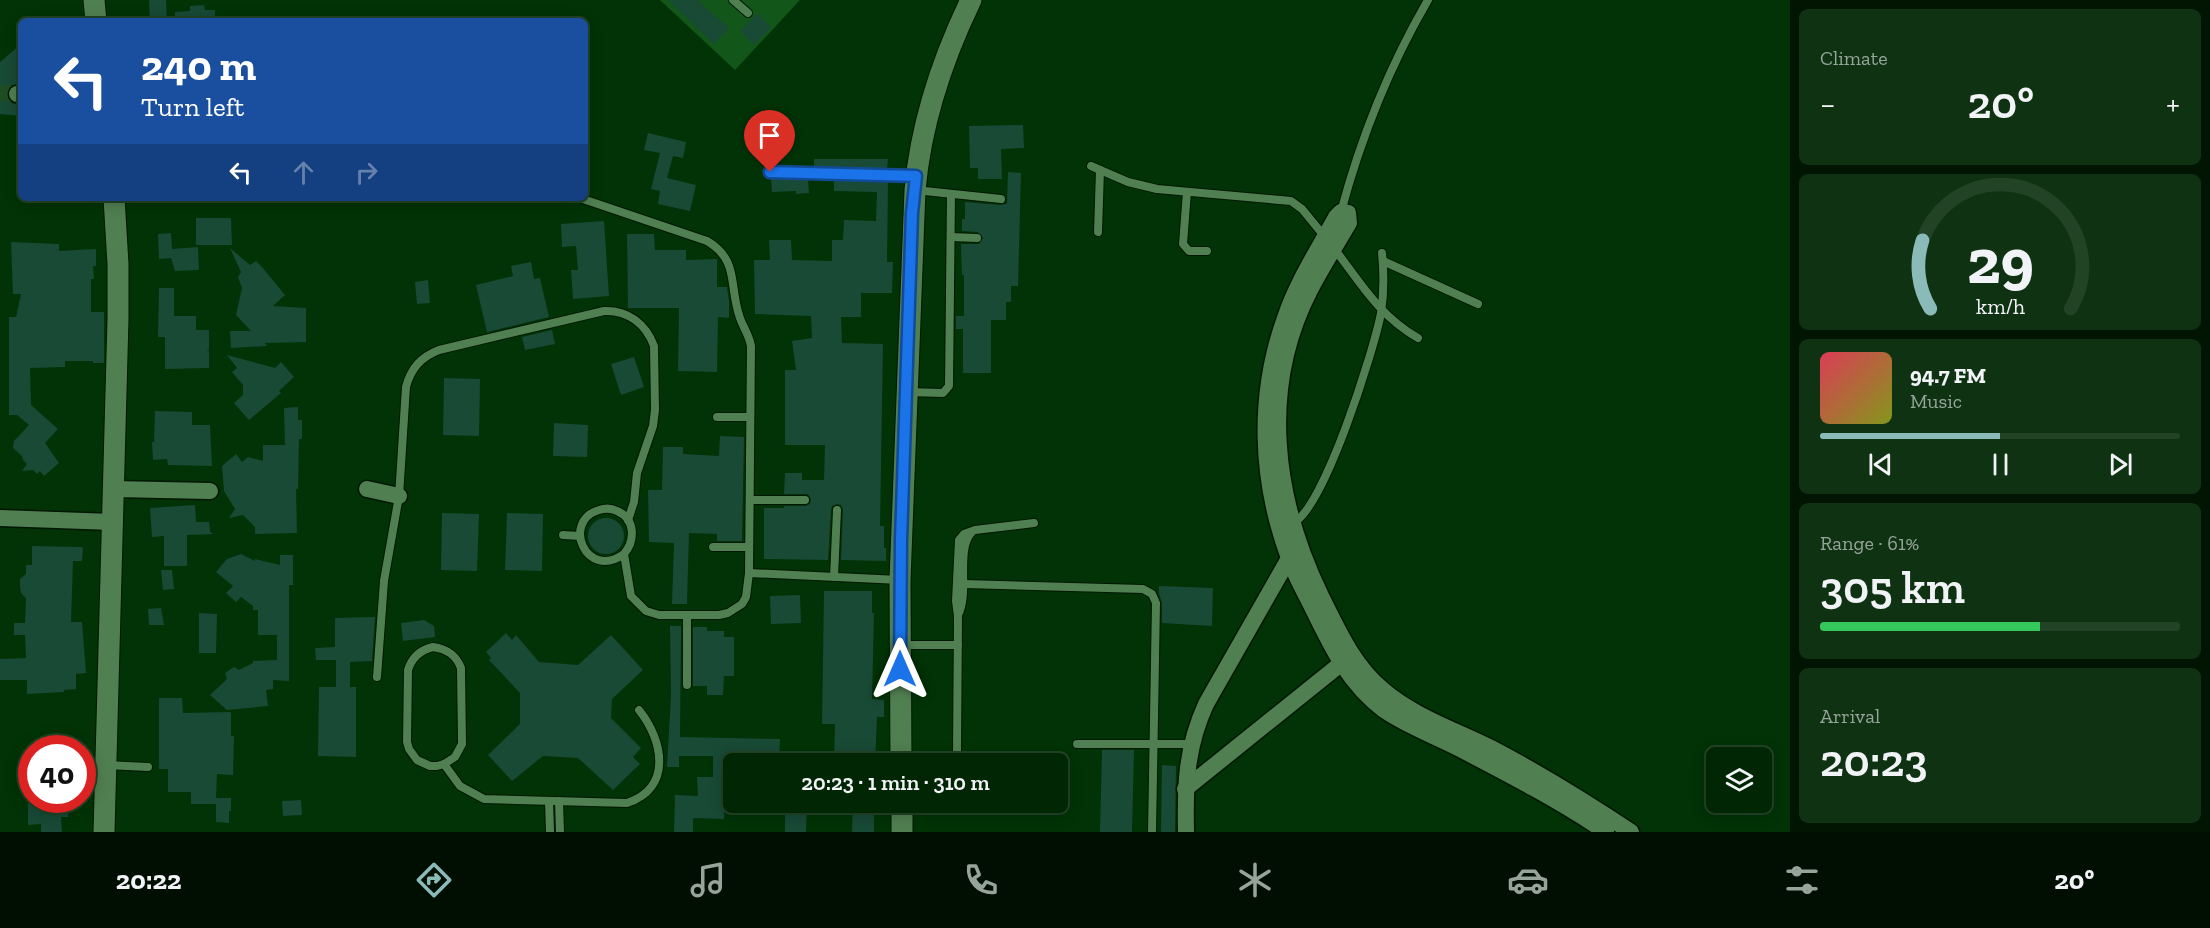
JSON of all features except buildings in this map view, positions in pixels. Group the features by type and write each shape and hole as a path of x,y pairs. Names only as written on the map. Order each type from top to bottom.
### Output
{"street":[{"path":"94,0 96,18"},
{"path":"901,753 900,580 915,183 922,140 936,86 955,34 971,0"},
{"path":"105,832 118,319 114,201"},
{"path":"1341,212 1348,213 1350,219 1330,242 1295,292 1285,317 1271,369 1265,430 1267,475 1275,513 1289,559 1346,659"},
{"path":"1330,242 1301,312 1287,357 1278,420 1278,453 1281,477 1299,543 1355,683 1451,728 1533,771 1631,832"},
{"path":"114,489 210,491"},
{"path":"367,489 399,496"},
{"path":"0,519 113,522"},
{"path":"1186,832 1185,789 1191,744 1206,704 1299,543"},
{"path":"1185,789 1346,659"},
{"path":"1377,695 1399,719 1527,783 1606,832"},
{"path":"902,813 902,832"}],"lane":[{"path":"734,0 748,13"},
{"path":"1341,212 1352,169 1370,117 1396,57 1428,0"},
{"path":"1091,166 1142,186 1291,201 1302,209 1330,242 1381,311 1419,338"},
{"path":"1098,232 1100,170"},
{"path":"770,172 915,183 951,194 1000,199"},
{"path":"1187,192 1183,244 1189,251 1207,251"},
{"path":"906,392 940,393 948,389 951,194"},
{"path":"588,201 714,245 726,258 732,273 738,314 751,346 750,547 746,597 735,609 719,615 659,615 640,607 629,589 624,554"},
{"path":"951,237 977,238"},
{"path":"1293,523 1301,519 1307,511 1342,436 1364,374 1381,311 1383,257 1478,304"},
{"path":"377,677 384,581 399,496 406,387 412,371 424,358 439,350 612,311 622,313 639,322 651,337 656,355 654,418 637,473 634,502 628,520"},
{"path":"717,417 750,417"},
{"path":"750,500 805,500"},
{"path":"602,508 617,510 628,520 633,534 629,549 624,554 611,561 596,559 585,550 580,536 588,515 602,508"},
{"path":"834,577 837,510"},
{"path":"957,753 958,616 956,601 959,540 964,534 975,530 1034,523"},
{"path":"958,616 963,602 966,542 967,537 975,530"},
{"path":"563,535 580,536"},
{"path":"713,547 750,547"},
{"path":"749,573 900,580"},
{"path":"964,584 1143,589 1148,590 1155,598 1152,832"},
{"path":"687,615 687,685"},
{"path":"900,645 958,645"},
{"path":"434,647 454,655 461,668 462,744 455,757 444,764 430,766 417,760 412,755 407,742 408,670 414,657 434,647"},
{"path":"444,764 460,786 475,796 492,801 627,802 650,789 658,773 659,752 652,730 639,710"},
{"path":"1077,744 1191,744"},
{"path":"105,765 147,767"},
{"path":"550,832 554,801"},
{"path":"554,801 560,832"}],"green space":[{"path":"660,0 800,0 735,70"}],"tunnel":[{"path":"0,93 17,94"}],"route":[{"path":"770,172 916,176 912,213 901,540 900,669"}]}
